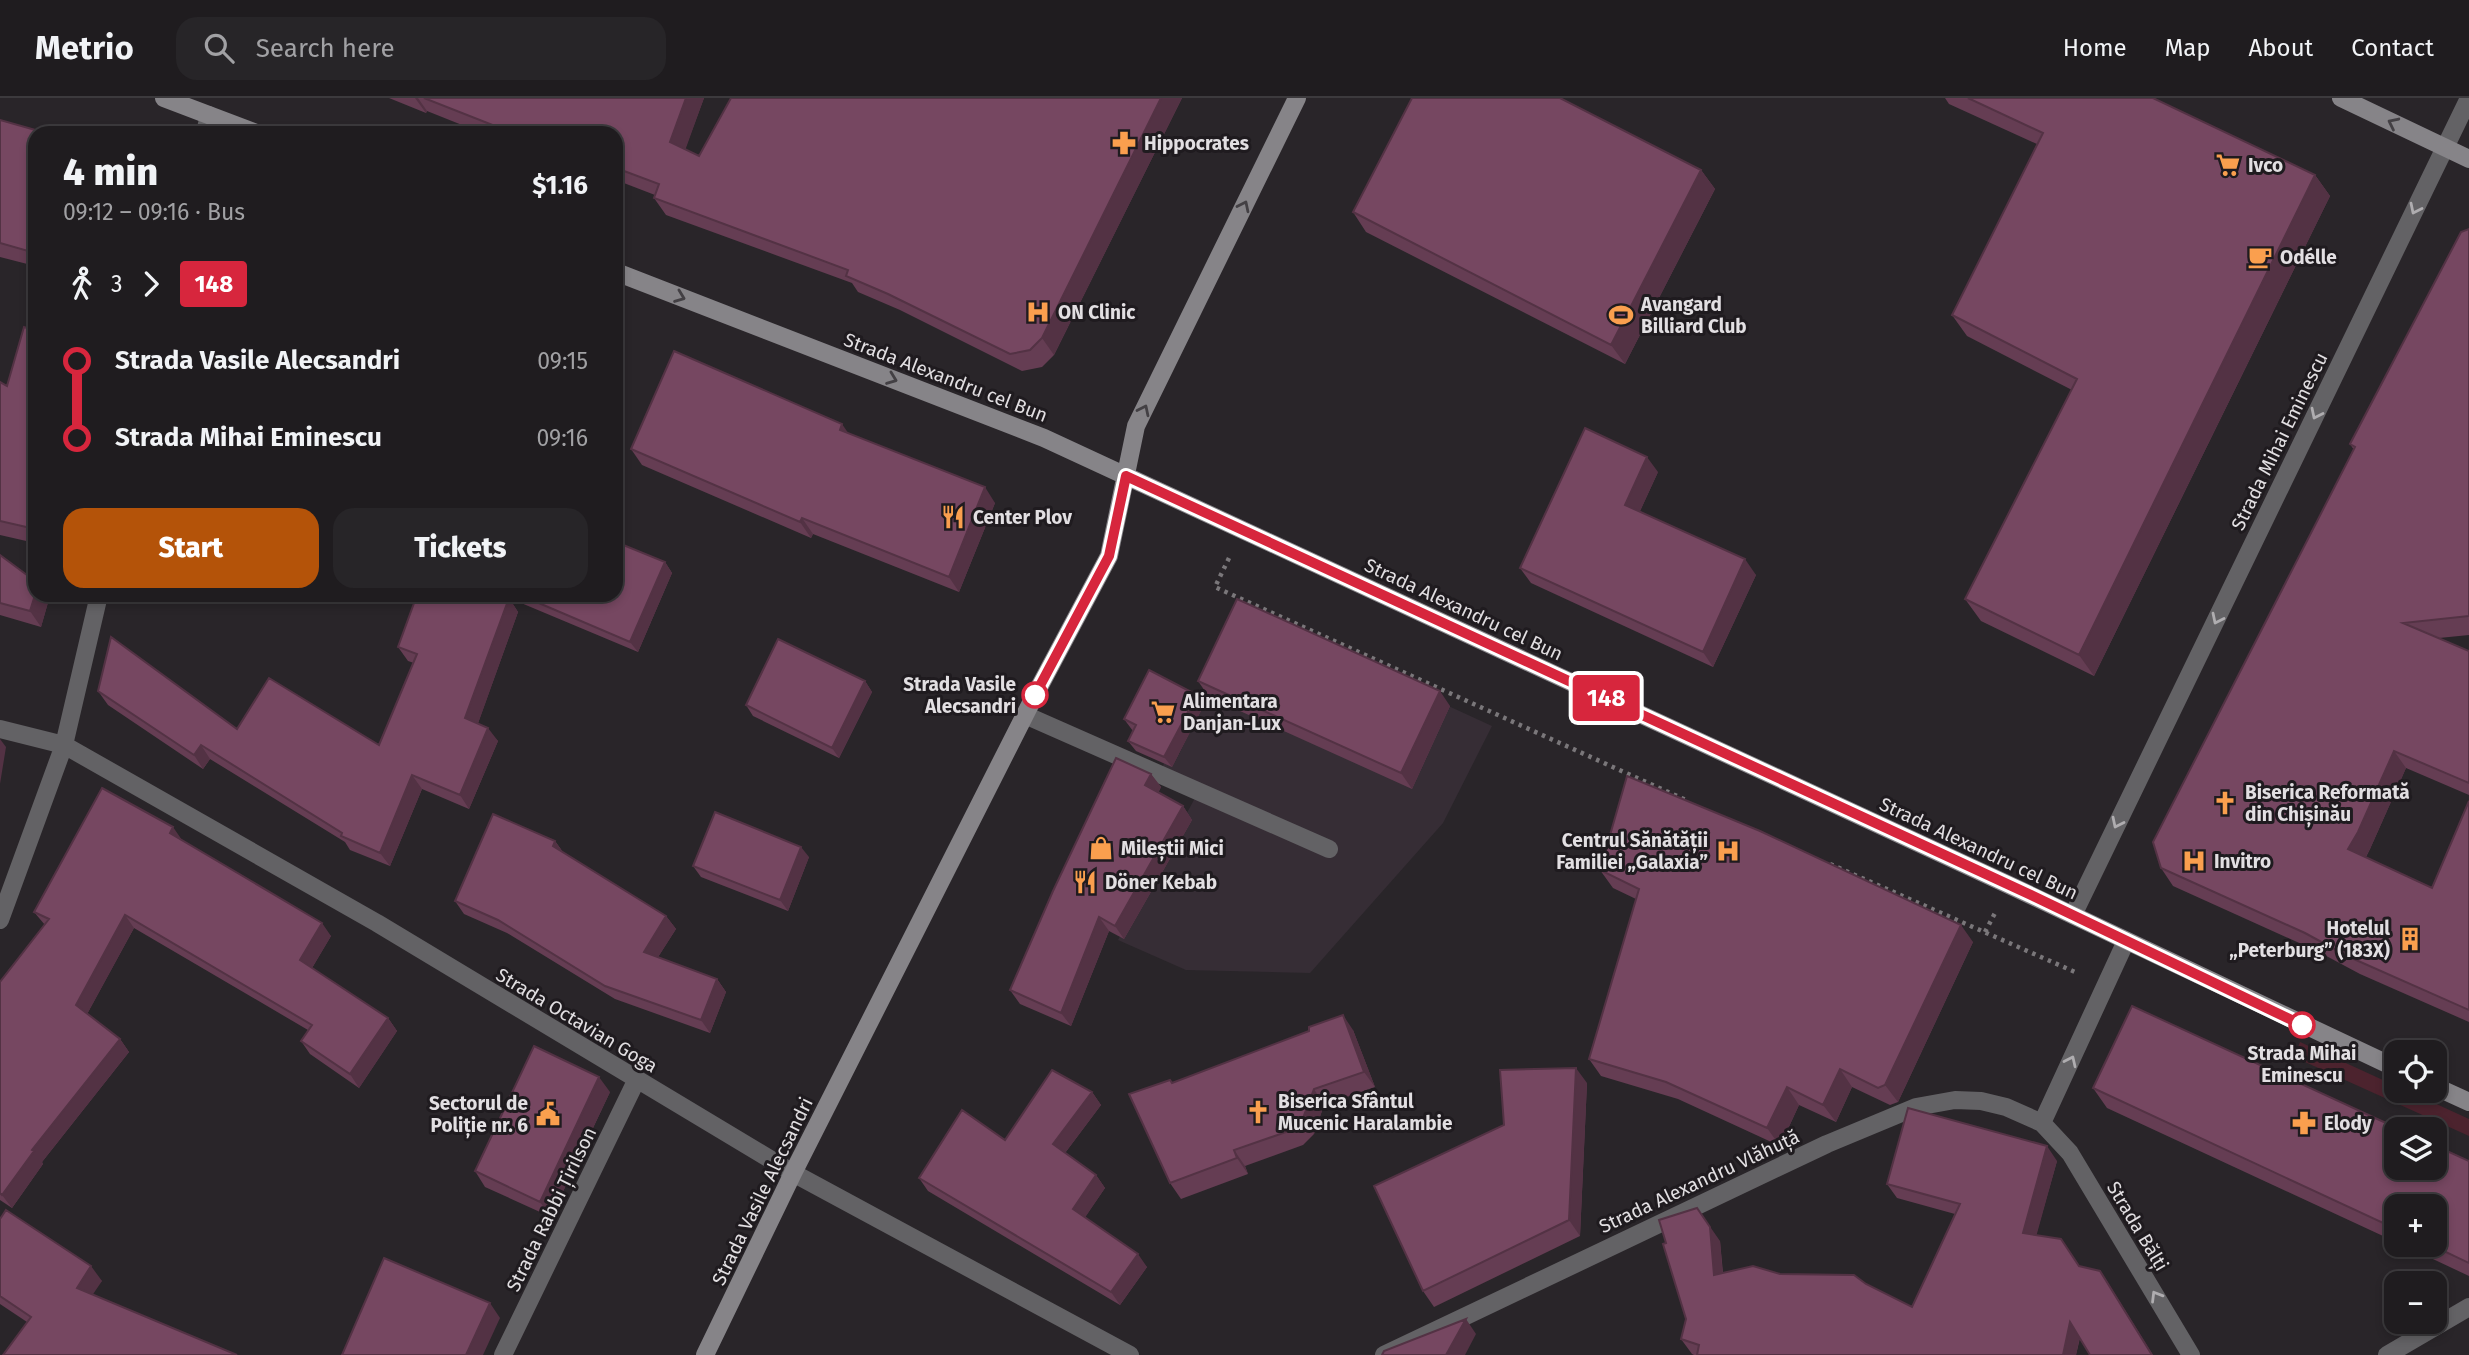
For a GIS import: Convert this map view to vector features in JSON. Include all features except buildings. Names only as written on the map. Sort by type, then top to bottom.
[{"type":"main road","points":[[164,98],[238,126]]},
{"type":"main road","name":"Strada Vasile Alecsandri","points":[[705,1355],[793,1173],[1025,715],[1109,556],[1136,426],[1297,98]]},
{"type":"main road","points":[[2342,98],[2469,159]]},
{"type":"main road","name":"Strada Alexandru cel Bun","points":[[623,275],[1044,438],[2073,915],[2384,1062]]},
{"type":"main road","points":[[2447,1092],[2469,1102]]},
{"type":"street","name":"Strada Mihai Eminescu","points":[[2073,915],[2469,98]]},
{"type":"street","points":[[207,126],[209,115]]},
{"type":"street","points":[[0,920],[65,745],[97,602]]},
{"type":"street","points":[[1025,715],[1329,849]]},
{"type":"street","name":"Strada Octavian Goga","points":[[0,729],[65,745],[377,923],[793,1173],[1130,1355]]},
{"type":"street","points":[[2042,1123],[2126,941]]},
{"type":"street","name":"Strada Rabbi Țirilson","points":[[503,1355],[636,1081]]},
{"type":"street","name":"Strada Alexandru Vlăhuță","points":[[1384,1355],[1827,1144],[1916,1107],[1955,1100],[1981,1101],[2006,1107],[2042,1123]]},
{"type":"street","name":"Strada Bălți","points":[[2042,1123],[2070,1153],[2191,1355]]},
{"type":"street","points":[[2387,1355],[2469,1307]]},
{"type":"path","points":[[1242,530],[1215,587],[1691,802]]},
{"type":"path","points":[[1826,862],[2106,986]]},
{"type":"shaded area","points":[[1248,614],[1492,726],[1443,823],[1310,973],[1186,970],[1118,940],[1195,798],[1157,777],[1171,750],[1179,754]]},
{"type":"shaded area","points":[[2300,1042],[2384,1080],[2384,1098],[2294,1057]]},
{"type":"shaded area","points":[[2396,1103],[2434,1103],[2469,1119],[2469,1136],[2447,1126],[2447,1117],[2427,1117]]},
{"type":"bus line","name":"148","points":[[1035,695],[1109,556],[1126,476],[2031,895],[2302,1025]]},
{"type":"place","name":"Hippocrates","points":[[1124,143]]},
{"type":"place","name":"Ivco","points":[[2228,165]]},
{"type":"place","name":"Odélle","points":[[2260,257]]},
{"type":"place","name":"ON Clinic","points":[[1038,312]]},
{"type":"place","name":"Avangard Billiard Club","points":[[1621,315]]},
{"type":"place","name":"Center Plov","points":[[953,517]]},
{"type":"place","name":"Strada Vasile Alecsandri","points":[[1035,695]]},
{"type":"place","name":"Alimentara Danjan-Lux","points":[[1163,712]]},
{"type":"place","name":"Biserica Reformată din Chișinău","points":[[2225,803]]},
{"type":"place","name":"Mileștii Mici","points":[[1101,848]]},
{"type":"place","name":"Centrul Sănătății Familiei „Galaxia”","points":[[1728,851]]},
{"type":"place","name":"Invitro","points":[[2194,861]]},
{"type":"place","name":"Döner Kebab","points":[[1085,882]]},
{"type":"place","name":"Hotelul „Peterburg” (183X)","points":[[2410,939]]},
{"type":"place","name":"Strada Mihai Eminescu","points":[[2302,1025]]},
{"type":"place","name":"Biserica Sfântul Mucenic Haralambie","points":[[1258,1112]]},
{"type":"place","name":"Sectorul de Poliție nr. 6","points":[[548,1114]]},
{"type":"place","name":"Elody","points":[[2304,1123]]}]
